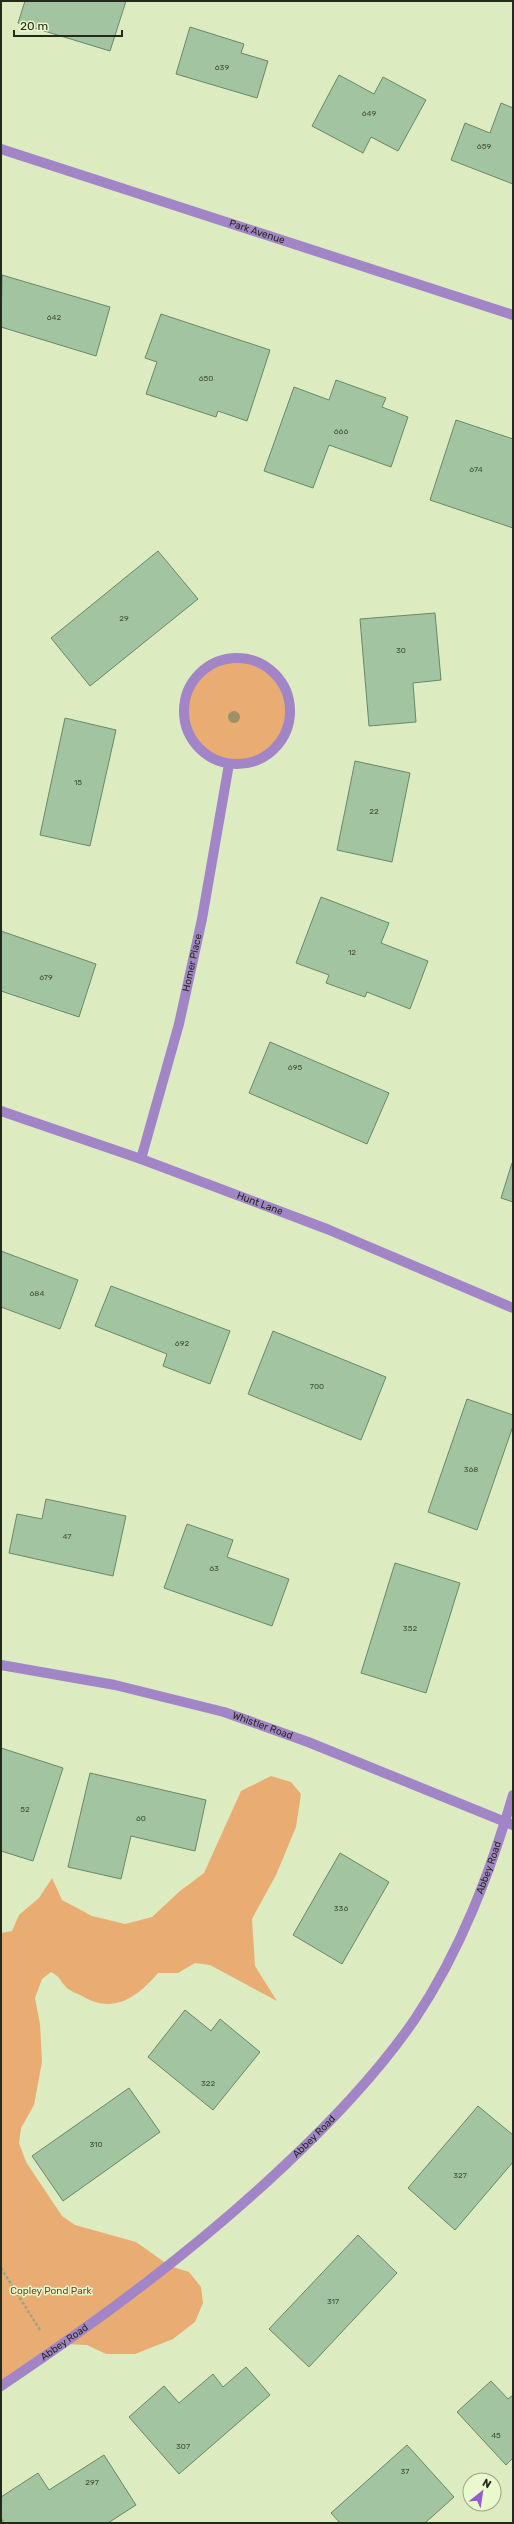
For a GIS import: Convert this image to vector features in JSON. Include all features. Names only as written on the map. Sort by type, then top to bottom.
[{"type":"street","name":"Park Avenue","points":[[1,149],[513,315]]},
{"type":"street","points":[[225,659],[243,659],[259,663],[273,673],[283,686],[289,702],[290,719],[284,735],[275,749],[262,758],[245,764],[229,764],[212,758],[194,741],[187,731],[184,713],[186,695],[195,679],[208,667],[225,659]]},
{"type":"street","name":"Homer Place","points":[[141,1158],[186,994],[202,919],[229,764]]},
{"type":"street","name":"Hunt Lane","points":[[1,1111],[141,1158],[327,1229],[513,1308]]},
{"type":"street","name":"Whistler Road","points":[[1,1665],[115,1685],[224,1712],[308,1742],[509,1823]]},
{"type":"street","name":"Abbey Road","points":[[1,2386],[54,2351],[181,2257],[252,2196],[320,2133],[371,2076],[415,2019],[449,1962],[475,1907],[509,1823],[513,1794]]},
{"type":"path","points":[[1,2268],[54,2351]]},
{"type":"green space","points":[[237,658],[257,662],[274,674],[286,691],[290,711],[286,731],[274,748],[257,760],[237,764],[217,760],[200,748],[188,731],[184,711],[188,691],[200,674],[217,662]]},
{"type":"green space","name":"Copley Pond Park","points":[[271,1776],[291,1782],[301,1794],[296,1827],[276,1875],[252,1919],[255,1966],[277,2001],[210,1965],[195,1963],[178,1973],[158,1973],[150,1982],[133,1996],[124,2001],[104,2004],[71,1991],[57,1976],[51,1972],[42,1979],[35,1998],[40,2024],[42,2062],[34,2105],[21,2128],[19,2143],[26,2162],[62,2216],[75,2225],[136,2242],[170,2266],[189,2272],[201,2287],[203,2303],[195,2322],[173,2339],[135,2354],[106,2354],[87,2345],[63,2344],[1,2386],[1,1933],[12,1931],[19,1915],[39,1898],[52,1878],[62,1900],[92,1916],[125,1924],[152,1917],[180,1891],[204,1873],[241,1791]]},
{"type":"building","points":[[25,1],[126,1],[110,51],[18,23]]},
{"type":"building","points":[[190,27],[244,44],[241,53],[268,61],[257,98],[176,74]]},
{"type":"building","points":[[339,75],[374,94],[383,77],[426,100],[398,151],[371,137],[363,153],[312,126]]},
{"type":"building","points":[[501,103],[513,108],[513,184],[451,160],[465,123],[490,133]]},
{"type":"building","points":[[2,275],[110,307],[96,356],[1,327]]},
{"type":"building","points":[[161,314],[270,350],[247,421],[218,411],[216,417],[146,394],[157,362],[145,358]]},
{"type":"building","points":[[336,380],[386,398],[382,407],[408,417],[391,467],[329,445],[313,488],[264,471],[294,387],[329,400]]},
{"type":"building","points":[[456,420],[513,439],[513,528],[430,500]]},
{"type":"building","points":[[158,551],[198,599],[90,686],[51,638]]},
{"type":"building","points":[[435,613],[441,680],[413,683],[416,722],[369,726],[360,619]]},
{"type":"building","points":[[65,718],[116,730],[90,846],[40,835]]},
{"type":"building","points":[[355,761],[410,773],[392,862],[337,850]]},
{"type":"building","points":[[321,897],[389,923],[381,943],[428,961],[410,1009],[367,992],[365,997],[326,983],[329,975],[296,963]]},
{"type":"building","points":[[1,931],[96,964],[79,1017],[1,991]]},
{"type":"building","points":[[270,1042],[389,1093],[367,1144],[249,1093]]},
{"type":"building","points":[[512,1163],[513,1164],[513,1202],[501,1198]]},
{"type":"building","points":[[1,1251],[78,1280],[60,1329],[1,1307]]},
{"type":"building","points":[[111,1286],[230,1331],[210,1384],[163,1366],[167,1354],[95,1326]]},
{"type":"building","points":[[273,1331],[386,1377],[361,1440],[248,1394]]},
{"type":"building","points":[[467,1399],[513,1415],[513,1426],[477,1530],[428,1512]]},
{"type":"building","points":[[46,1499],[126,1516],[113,1576],[9,1553],[17,1514],[42,1519]]},
{"type":"building","points":[[187,1524],[233,1540],[227,1557],[289,1579],[272,1626],[164,1588]]},
{"type":"building","points":[[395,1563],[460,1583],[426,1693],[361,1673]]},
{"type":"building","points":[[1,1748],[63,1768],[33,1861],[1,1851]]},
{"type":"building","points":[[90,1773],[206,1800],[195,1851],[131,1836],[121,1879],[68,1867]]},
{"type":"building","points":[[340,1853],[389,1882],[342,1964],[293,1935]]},
{"type":"building","points":[[185,2010],[211,2031],[220,2019],[260,2052],[213,2110],[148,2057]]},
{"type":"building","points":[[129,2088],[160,2132],[63,2201],[32,2156]]},
{"type":"building","points":[[478,2106],[513,2135],[513,2162],[455,2230],[408,2188]]},
{"type":"building","points":[[358,2235],[397,2273],[309,2367],[269,2329]]},
{"type":"building","points":[[246,2367],[270,2395],[179,2474],[129,2417],[164,2386],[179,2403],[213,2374],[223,2387]]},
{"type":"building","points":[[491,2381],[508,2399],[513,2395],[513,2458],[506,2465],[457,2412]]},
{"type":"building","points":[[407,2445],[454,2497],[425,2523],[340,2523],[331,2513]]},
{"type":"building","points":[[104,2455],[136,2505],[108,2523],[4,2523],[1,2518],[1,2497],[38,2473],[49,2490]]}]
